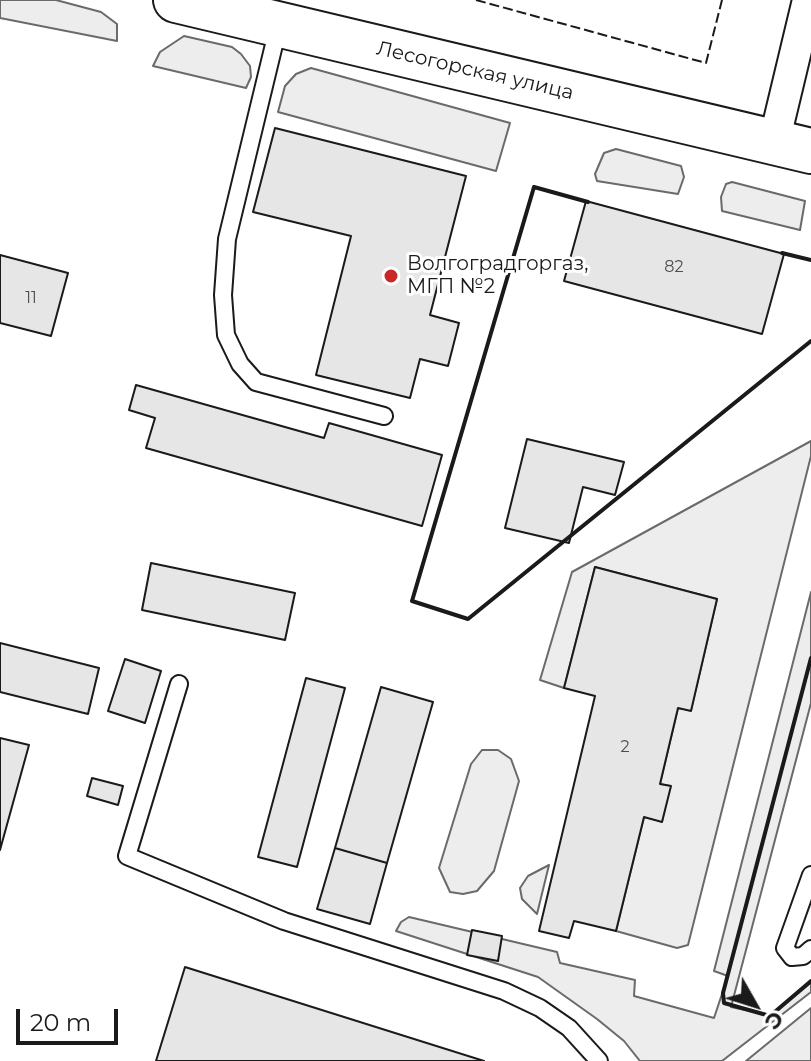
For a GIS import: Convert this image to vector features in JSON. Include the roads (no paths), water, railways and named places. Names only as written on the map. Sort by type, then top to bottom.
[{"type":"main road","name":"Лесогорская улица","points":[[176,0],[792,147]]},
{"type":"street","points":[[792,147],[808,0]]},
{"type":"lane","points":[[279,24],[227,239],[223,295],[226,335],[240,364],[256,382],[384,416]]},
{"type":"lane","points":[[179,684],[127,856],[284,921],[504,991],[540,1008],[569,1028],[599,1061]]},
{"type":"lane","points":[[811,875],[785,948],[792,957],[803,956],[811,949]]},
{"type":"place","name":"Волгоградгоргаз, МГП №2","points":[[391,276]]}]
